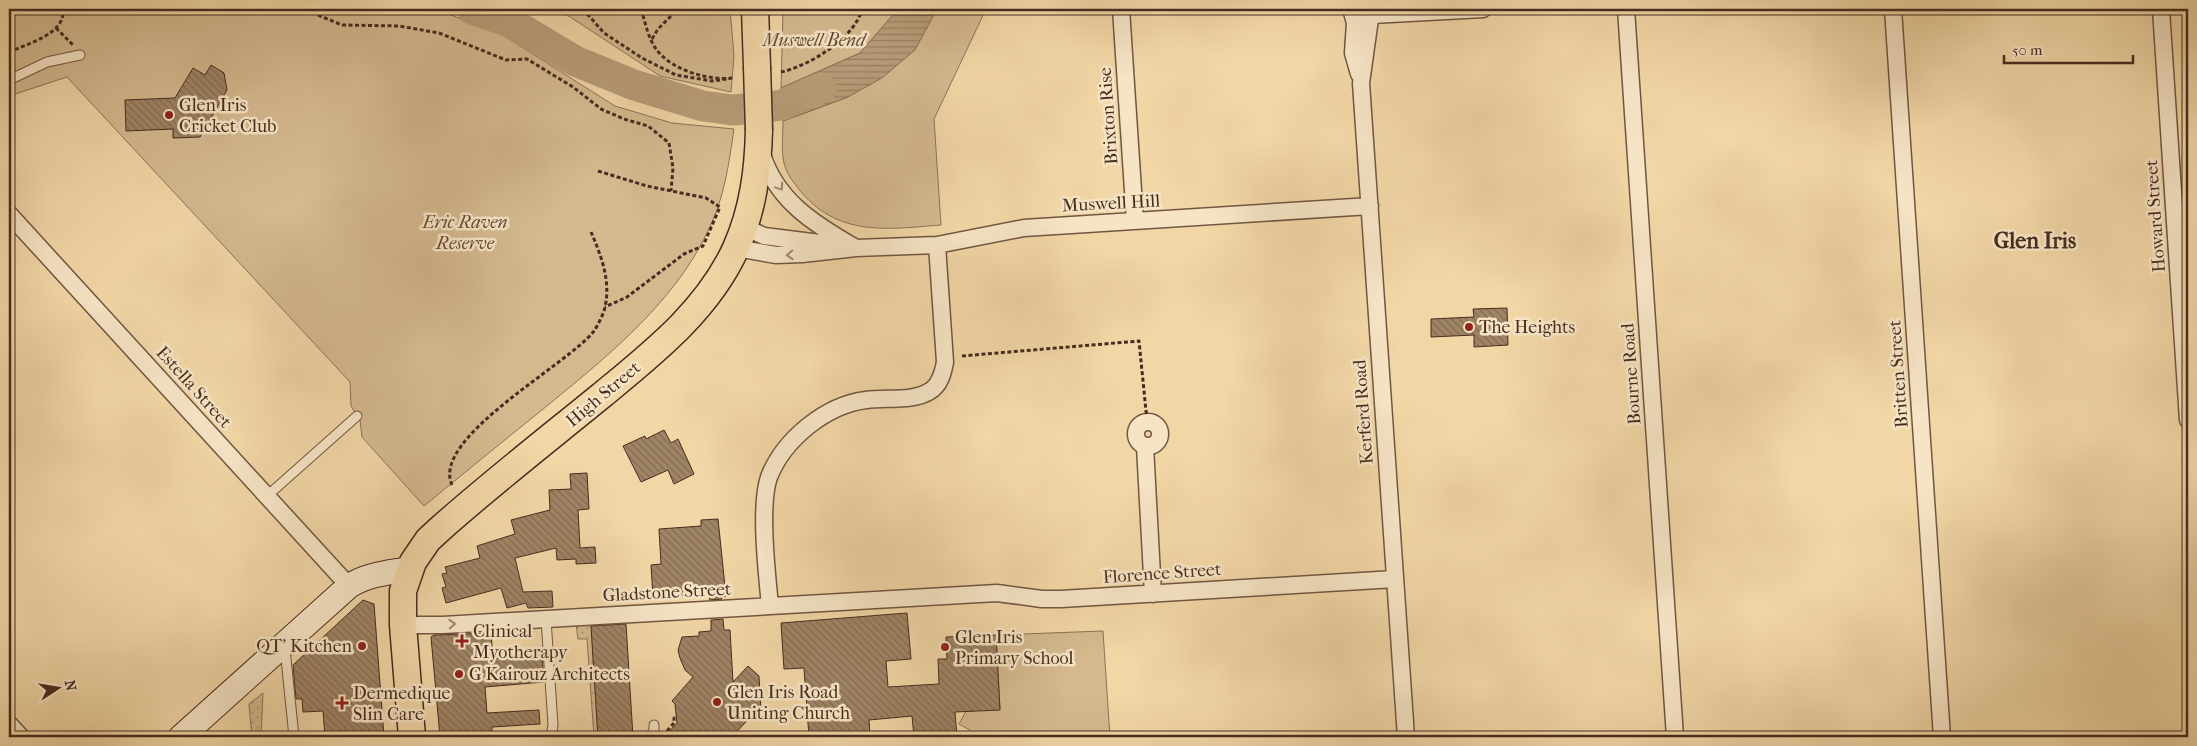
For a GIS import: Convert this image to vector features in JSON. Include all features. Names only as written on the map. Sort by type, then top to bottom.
[{"type":"main road","name":"High Street","points":[[412,737],[403,625],[403,591],[409,569],[419,552],[441,528],[624,377],[677,330],[707,296],[740,237],[755,185],[759,137],[769,69],[754,12]]},
{"type":"main road","points":[[182,737],[349,586],[360,579],[372,575],[409,569]]},
{"type":"street","name":"Brixton Rise","points":[[1121,9],[1136,222]]},
{"type":"street","points":[[1361,12],[1483,9]]},
{"type":"street","name":"Bourne Road","points":[[1626,9],[1676,737]]},
{"type":"street","name":"Britten Street","points":[[1893,9],[1942,737]]},
{"type":"street","name":"Howard Street","points":[[2161,9],[2188,420]]},
{"type":"street","name":"Kerferd Road","points":[[1361,12],[1361,83],[1406,737]]},
{"type":"street","points":[[759,137],[764,160],[771,174],[796,208],[812,222],[856,248]]},
{"type":"street","name":"Muswell Hill","points":[[740,237],[776,255],[856,248],[937,245],[1024,228],[1370,206]]},
{"type":"street","name":"Estella Street","points":[[9,214],[349,586]]},
{"type":"street","name":"Muswell Hill","points":[[740,237],[764,236],[809,240],[856,248]]},
{"type":"street","points":[[770,606],[764,505],[770,477],[786,449],[808,427],[834,410],[866,400],[923,394],[934,389],[942,377],[945,362],[937,245]]},
{"type":"street","points":[[1147,421],[1156,424],[1160,435],[1153,445],[1145,446],[1153,594]]},
{"type":"street","name":"Florence Street","points":[[933,597],[997,593],[1042,599],[1061,599],[1395,579]]},
{"type":"street","name":"Gladstone Street","points":[[403,625],[546,619],[933,597]]},
{"type":"street","points":[[9,724],[20,737]]},
{"type":"lane","points":[[9,80],[47,62],[80,56]]},
{"type":"lane","points":[[267,496],[357,416]]},
{"type":"lane","points":[[546,619],[553,725],[551,737]]},
{"type":"lane","points":[[284,643],[289,675],[294,737]]},
{"type":"lane","points":[[650,737],[654,730],[654,725]]},
{"type":"path","points":[[583,9],[604,33],[642,58],[676,75],[712,81],[733,78]]},
{"type":"path","points":[[641,9],[651,39],[664,58],[691,72],[727,79]]},
{"type":"path","points":[[651,39],[678,9]]},
{"type":"path","points":[[769,69],[797,68],[840,42],[859,18],[862,9]]},
{"type":"path","points":[[9,52],[56,28],[64,16],[63,10]]},
{"type":"path","points":[[318,15],[342,25],[399,26],[439,33],[506,60],[527,59],[573,87],[600,109],[648,126],[669,143],[673,168],[671,191]]},
{"type":"path","points":[[56,28],[70,40],[80,56]]},
{"type":"path","points":[[598,171],[671,191],[706,198],[720,207],[703,246],[671,262],[627,297],[605,307]]},
{"type":"path","points":[[452,485],[449,477],[452,458],[469,436],[514,395],[594,331],[605,307],[603,259],[591,232]]},
{"type":"path","points":[[962,356],[1140,340],[1147,421]]},
{"type":"path","points":[[662,737],[674,723],[675,718],[668,718]]},
{"type":"green space","name":"Eric Raven Reserve","points":[[9,9],[75,9],[85,11],[170,13],[192,9],[435,9],[501,34],[615,106],[672,123],[734,129],[722,194],[714,219],[693,258],[676,283],[635,329],[589,371],[424,506],[362,437],[360,420],[351,406],[350,382],[67,77],[9,96]]},
{"type":"green space","points":[[558,9],[730,9],[734,56],[731,92],[660,76]]},
{"type":"green space","name":"Muswell Bend","points":[[783,9],[898,9],[860,53],[781,88]]},
{"type":"green space","points":[[937,9],[986,9],[934,119],[941,225],[903,228],[866,227],[849,224],[832,217],[817,207],[791,179],[784,163],[783,121],[848,97]]},
{"type":"green space","points":[[576,624],[591,624],[598,737],[594,737],[587,639],[578,639]]},
{"type":"green space","points":[[1103,631],[1110,737],[982,737],[959,724],[966,711],[1000,709],[996,635]]},
{"type":"green space","points":[[263,693],[261,737],[252,737],[249,704]]},
{"type":"shaded area","points":[[898,9],[937,9],[915,50],[882,78],[848,97],[783,121],[781,88],[860,53]]},
{"type":"building","name":"Glen Iris Cricket Club","points":[[211,65],[224,73],[227,90],[200,137],[173,138],[173,129],[126,131],[125,100],[175,98],[193,68],[205,75]]},
{"type":"building","name":"The Heights","points":[[1507,308],[1508,345],[1474,347],[1474,335],[1431,337],[1431,319],[1474,317],[1473,309]]},
{"type":"building","points":[[664,430],[671,443],[678,439],[694,474],[674,484],[668,470],[641,482],[623,446],[645,436],[646,439]]},
{"type":"building","points":[[587,473],[589,509],[578,510],[580,548],[595,547],[596,563],[576,564],[576,559],[557,560],[556,548],[515,558],[523,592],[552,591],[553,607],[528,608],[526,603],[507,608],[501,588],[446,603],[442,588],[446,587],[442,574],[447,573],[445,567],[480,558],[477,546],[515,534],[511,520],[550,510],[549,490],[571,489],[570,474]]},
{"type":"building","points":[[718,519],[726,596],[721,597],[722,599],[710,600],[708,594],[653,597],[651,565],[661,564],[659,529],[701,526],[701,520]]},
{"type":"building","points":[[363,600],[374,604],[384,737],[325,737],[323,711],[303,712],[302,699],[296,699],[293,665]]},
{"type":"building","points":[[907,613],[911,659],[886,661],[888,687],[939,684],[938,659],[947,659],[946,637],[996,635],[1000,710],[955,712],[957,737],[914,737],[912,716],[869,720],[870,737],[809,737],[804,668],[784,669],[781,623]]},
{"type":"building","name":"Glen Iris Road Uniting Church","points":[[723,619],[724,630],[730,630],[733,682],[748,666],[759,676],[761,712],[754,713],[732,737],[664,737],[677,723],[675,704],[672,701],[693,677],[685,670],[680,658],[678,650],[682,637],[699,636],[699,632],[711,631],[711,620]]},
{"type":"building","points":[[626,624],[633,737],[598,737],[591,626]]},
{"type":"building","points":[[491,633],[493,658],[542,655],[544,682],[485,687],[487,713],[539,710],[540,724],[492,727],[492,737],[440,737],[431,637],[434,635]]},
{"type":"waterway","points":[[472,9],[510,22],[575,61],[634,85],[703,106],[732,110],[782,105],[821,88]]},
{"type":"place","name":"Glen Iris Cricket Club","points":[[169,115]]},
{"type":"place","name":"The Heights","points":[[1469,327]]},
{"type":"place","name":"Clinical Myotherapy","points":[[462,641]]},
{"type":"place","name":"QT' Kitchen","points":[[362,646]]},
{"type":"place","name":"Glen Iris Primary School","points":[[945,647]]},
{"type":"place","name":"G Kairouz Architects","points":[[459,674]]},
{"type":"place","name":"Glen Iris Road Uniting Church","points":[[717,702]]},
{"type":"place","name":"Dermedique Slin Care","points":[[342,703]]},
{"type":"district","name":"Glen Iris","points":[[2035,240]]}]
